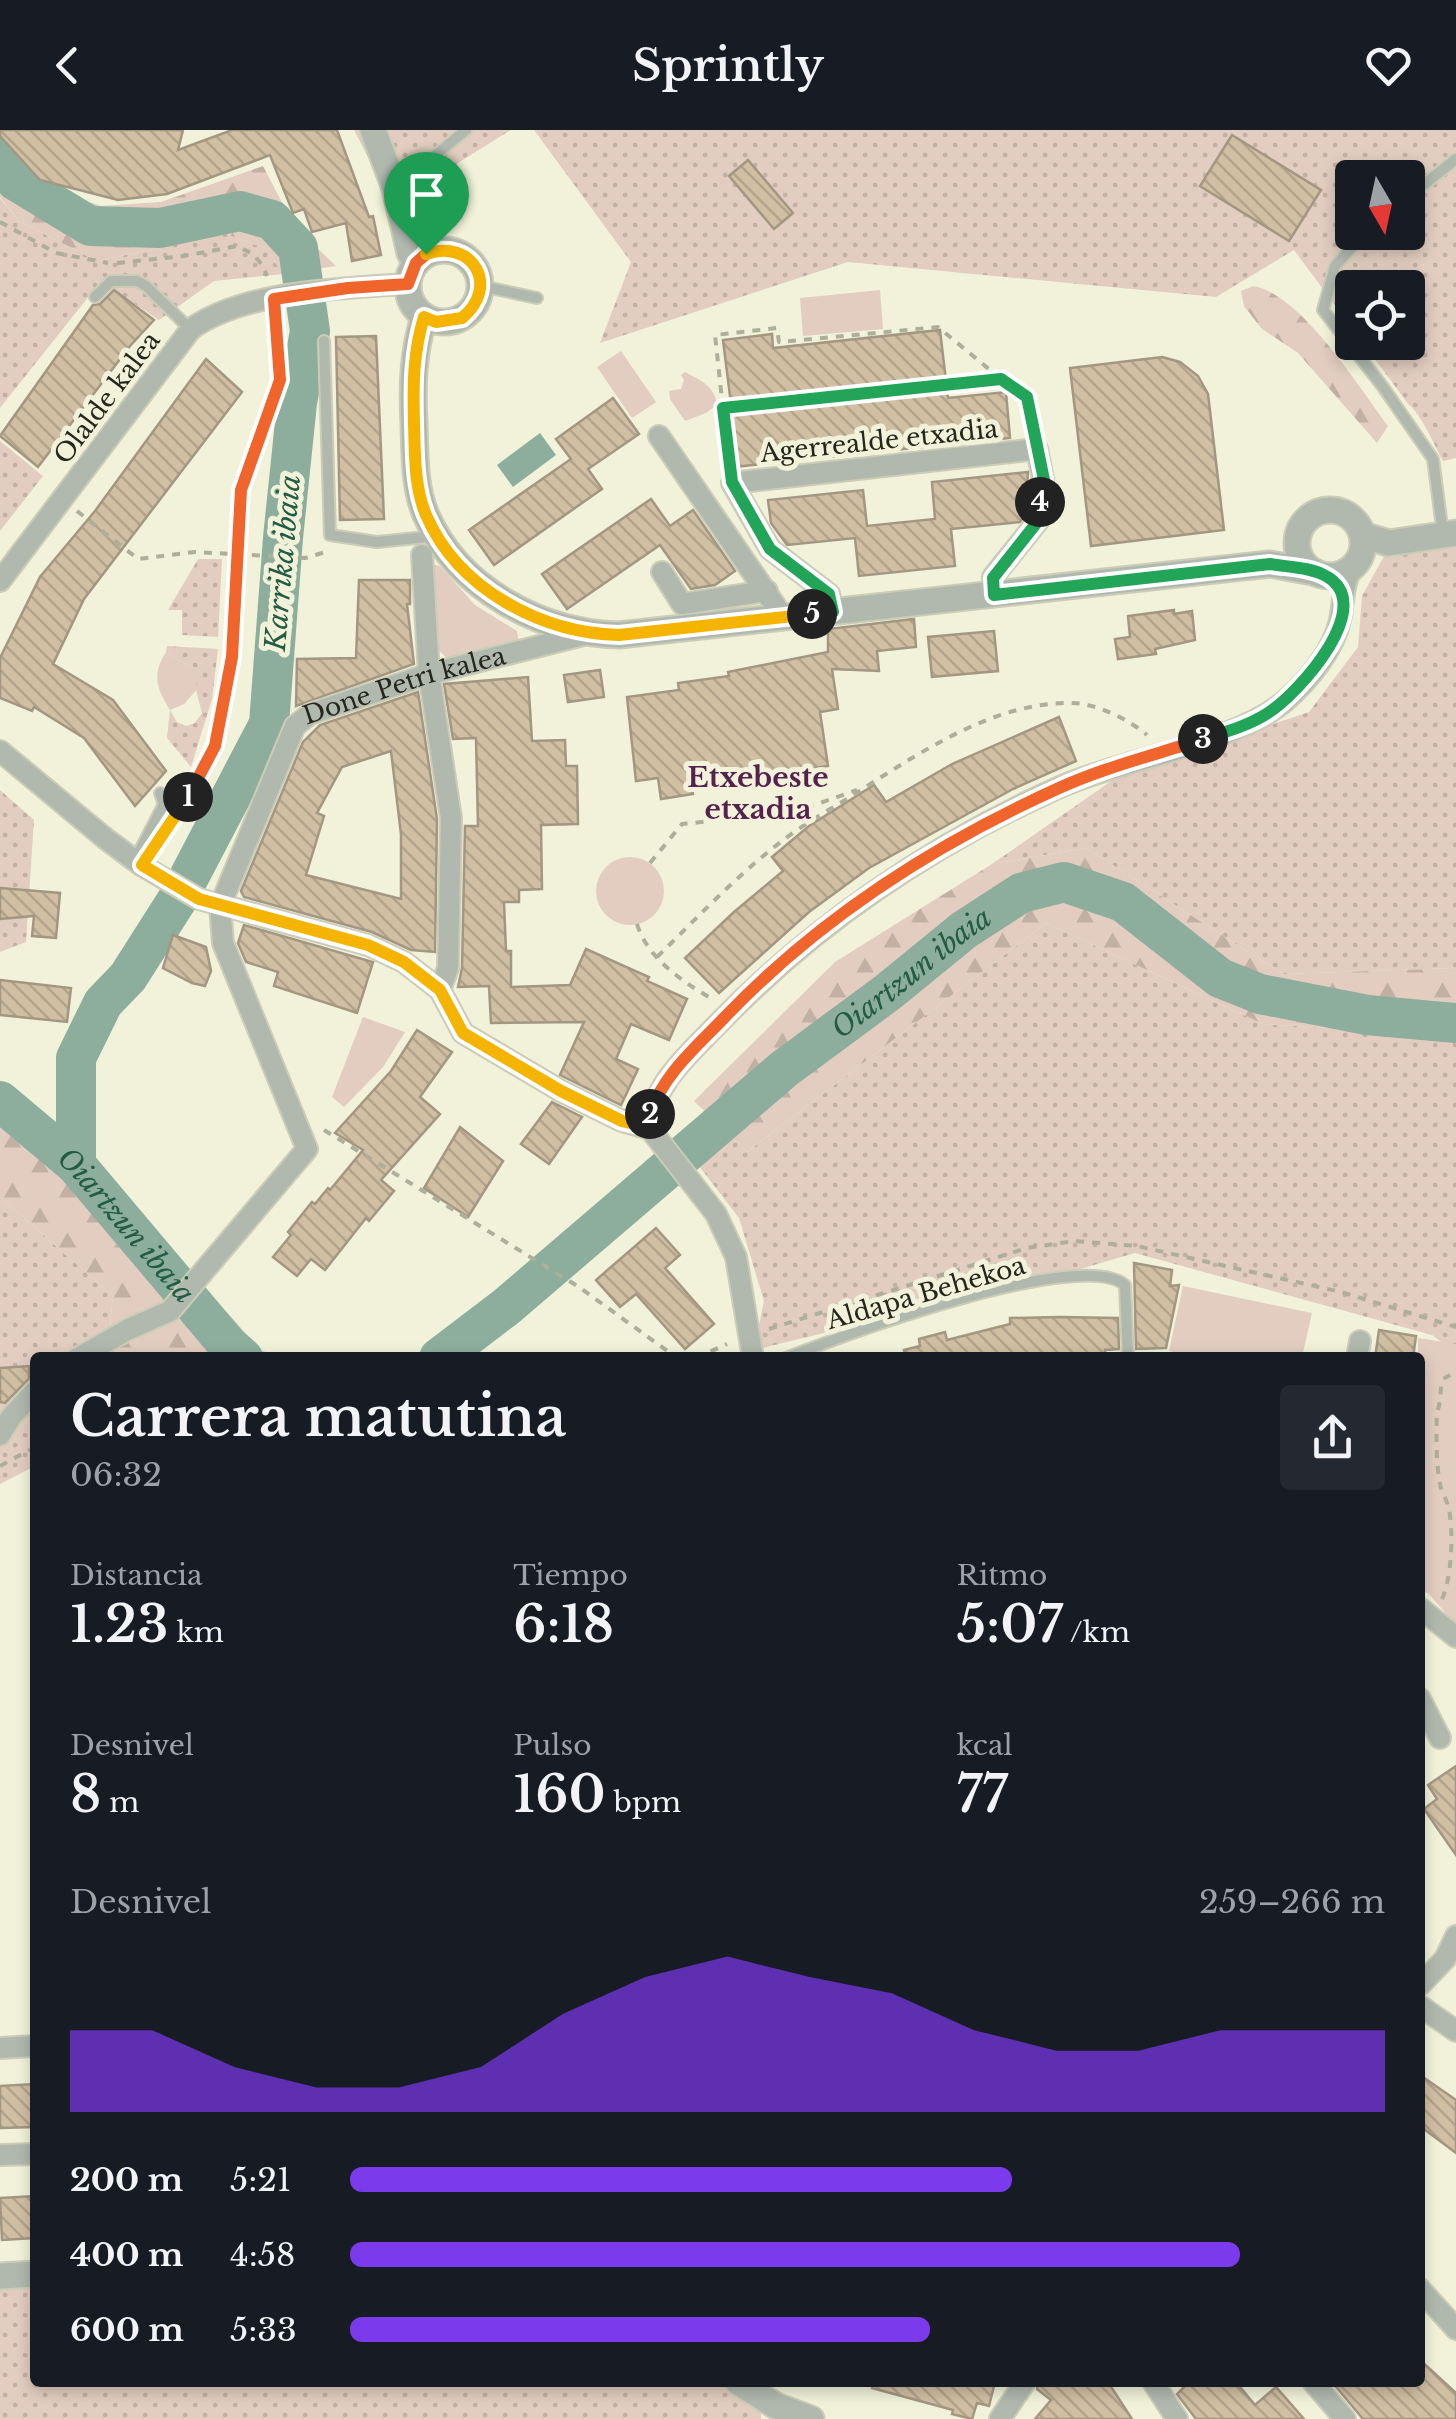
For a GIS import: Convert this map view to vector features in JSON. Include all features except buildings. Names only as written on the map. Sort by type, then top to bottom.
[{"type":"street","points":[[373,130],[395,188],[410,253],[409,297],[424,317],[436,322],[462,318],[479,299],[481,286],[473,263],[451,250],[426,254],[412,273]]},
{"type":"street","name":"Olalde kalea","points":[[0,581],[191,330],[212,314],[238,304],[348,288],[412,273]]},
{"type":"street","name":"Done Petri kalea","points":[[424,317],[412,377],[418,489],[430,545],[454,559],[472,578],[508,603],[586,634],[619,635],[1270,564],[1342,562],[1390,543],[1450,534]]},
{"type":"street","points":[[659,436],[783,617]]},
{"type":"street","points":[[994,595],[993,578],[1038,521],[1044,480],[1037,449]]},
{"type":"street","name":"Agerrealde etxadia","points":[[833,612],[829,594],[770,549],[732,482],[1037,449]]},
{"type":"street","points":[[752,1352],[736,1257],[716,1214],[650,1128],[650,1113],[658,1093],[731,1010],[800,946],[870,892],[990,822],[1059,788],[1242,726],[1284,702],[1320,662],[1340,622],[1348,515],[1325,510],[1312,514],[1270,564]]},
{"type":"street","points":[[1297,536],[1301,559],[1342,562]]},
{"type":"street","points":[[430,545],[430,674],[452,818],[448,968],[440,990]]},
{"type":"street","points":[[662,572],[682,604],[767,591]]},
{"type":"street","name":"Done Petri kalea","points":[[210,902],[294,726],[310,714],[430,674],[586,634]]},
{"type":"street","points":[[0,750],[154,872],[210,902],[368,945],[404,962],[440,990],[463,1033],[561,1091],[622,1121],[650,1128]]},
{"type":"street","points":[[88,1352],[170,1311],[307,1149],[222,943],[210,902]]},
{"type":"street","points":[[0,1435],[30,1396]]},
{"type":"street","points":[[1425,1611],[1456,1636]]},
{"type":"street","points":[[1425,1709],[1440,1738]]},
{"type":"street","points":[[1425,1979],[1445,1958],[1456,1936]]},
{"type":"street","points":[[1425,2009],[1456,2030]]},
{"type":"street","points":[[0,2048],[30,2046]]},
{"type":"street","points":[[0,2155],[30,2154]]},
{"type":"street","points":[[0,2276],[30,2274]]},
{"type":"street","points":[[1425,2294],[1456,2329]]},
{"type":"street","points":[[746,2387],[776,2406],[810,2419]]},
{"type":"street","points":[[1000,2419],[1022,2387]]},
{"type":"street","points":[[1156,2387],[1177,2419]]},
{"type":"street","points":[[1317,2387],[1345,2419]]},
{"type":"lane","points":[[395,188],[466,130]]},
{"type":"lane","points":[[1425,183],[1456,159]]},
{"type":"lane","points":[[1350,250],[1335,266],[1323,310],[1433,459],[1450,534]]},
{"type":"lane","points":[[95,297],[111,281],[137,282],[191,330]]},
{"type":"lane","points":[[481,286],[537,298]]},
{"type":"lane","points":[[324,342],[330,535],[430,545]]},
{"type":"lane","points":[[135,860],[164,804],[160,793]]},
{"type":"lane","name":"Aldapa Behekoa","points":[[801,1352],[867,1326],[970,1296],[1045,1280],[1098,1276],[1115,1277],[1124,1285],[1128,1352]]},
{"type":"path","points":[[0,222],[56,253],[100,263],[144,262],[237,246],[253,254],[281,298],[280,380],[241,490],[232,657],[215,746],[174,817]]},
{"type":"path","points":[[732,482],[715,334],[776,328],[779,342],[938,326],[1027,397],[1037,449]]},
{"type":"path","points":[[723,408],[1001,379]]},
{"type":"path","points":[[61,499],[138,559],[195,552],[305,558]]},
{"type":"path","points":[[657,957],[738,878],[786,838],[866,786],[980,722],[1038,704],[1076,702],[1130,721],[1166,751]]},
{"type":"path","points":[[650,863],[682,824],[792,813],[866,786]]},
{"type":"path","points":[[637,924],[642,943],[657,957],[692,988],[731,1010]]},
{"type":"path","points":[[324,1130],[579,1287],[670,1352]]},
{"type":"path","points":[[1425,1610],[1439,1606],[1451,1569],[1449,1540],[1454,1534],[1448,1502],[1440,1486],[1437,1412],[1444,1378],[1456,1372]]},
{"type":"path","points":[[0,1466],[30,1450]]},
{"type":"green space","points":[[354,130],[511,130],[413,191],[429,226],[398,258],[382,184]]},
{"type":"green space","points":[[534,130],[1456,130],[1456,458],[1443,461],[1419,416],[1376,360],[1425,360],[1425,270],[1335,270],[1335,305],[1294,250],[1216,297],[848,262],[600,343],[631,262]]},
{"type":"green space","points":[[0,145],[30,182],[101,206],[161,202],[263,166],[294,226],[336,266],[283,274],[267,249],[226,234],[97,261],[19,221],[0,197]]},
{"type":"green space","points":[[0,198],[19,221],[97,261],[226,234],[267,249],[283,274],[214,281],[159,320],[101,281],[0,408]]},
{"type":"green space","points":[[1253,286],[1271,293],[1328,344],[1335,360],[1340,360],[1388,426],[1377,443],[1298,353],[1262,329],[1244,306],[1241,291]]},
{"type":"green space","points":[[880,290],[883,329],[803,336],[800,298]]},
{"type":"green space","points":[[621,351],[656,402],[632,418],[597,367]]},
{"type":"green space","points":[[685,372],[710,388],[717,405],[685,421],[669,391],[681,389],[681,375]]},
{"type":"green space","points":[[0,441],[43,476],[0,531]]},
{"type":"green space","points":[[1456,522],[1456,968],[1283,974],[1086,848],[992,864],[1120,775],[1309,712],[1358,647],[1362,596],[1398,531]]},
{"type":"green space","points":[[198,559],[222,559],[218,637],[182,635],[182,610],[168,610]]},
{"type":"green space","points":[[427,563],[440,566],[475,605],[517,631],[519,644],[451,662],[435,647]]},
{"type":"green space","points":[[167,646],[218,649],[212,699],[191,767],[167,738],[170,710],[177,722],[186,726],[195,723],[202,713],[190,666],[166,652]]},
{"type":"green space","points":[[166,652],[190,666],[198,688],[184,704],[170,710],[158,681]]},
{"type":"green space","points":[[0,790],[34,820],[26,942],[0,952]]},
{"type":"green space","points":[[1086,848],[1283,974],[1456,968],[1456,1035],[1263,1024],[1046,923],[747,1152],[694,1101],[835,962],[992,864]]},
{"type":"green space","points":[[630,857],[643,859],[654,867],[662,878],[662,904],[654,915],[643,923],[630,925],[617,923],[606,915],[598,904],[596,891],[598,878],[606,867],[617,859]]},
{"type":"green space","points":[[1046,923],[1263,1024],[1456,1035],[1456,1353],[1432,1335],[1135,1253],[1039,1281],[754,1350],[764,1301],[739,1218],[696,1162],[729,1135],[747,1152]]},
{"type":"green space","points":[[363,1017],[405,1032],[383,1067],[344,1107],[332,1097]]},
{"type":"green space","points":[[0,1081],[57,1124],[266,1352],[107,1352],[113,1296],[0,1197]]},
{"type":"green space","points":[[0,1197],[113,1296],[107,1352],[30,1352],[30,1469],[0,1484]]},
{"type":"green space","points":[[1183,1286],[1312,1313],[1303,1352],[1169,1351]]},
{"type":"green space","points":[[1418,1338],[1456,1344],[1456,1625],[1425,1592],[1425,1352],[1418,1352]]},
{"type":"green space","points":[[30,2274],[30,2387],[742,2387],[760,2396],[761,2419],[0,2419],[0,2276]]},
{"type":"shaded area","points":[[540,433],[556,455],[513,487],[497,465]]},
{"type":"waterway","name":"Karrika ibaia","points":[[0,156],[16,181],[90,226],[160,228],[240,211],[272,220],[298,248],[310,331],[297,403],[269,724],[177,900],[128,977],[103,1003],[76,1058],[76,1165]]},
{"type":"waterway","name":"Oiartzun ibaia","points":[[447,1352],[506,1307],[784,1069],[964,930],[1021,893],[1064,882],[1123,902],[1220,978],[1260,994],[1367,1015],[1456,1023]]},
{"type":"waterway","name":"Oiartzun ibaia","points":[[0,1101],[76,1165],[236,1352]]},
{"type":"district","name":"Etxebeste etxadia","points":[[758,793]]},
{"type":"route","points":[[451,250],[463,255],[473,263],[481,286],[479,299],[462,318],[436,322],[424,317],[416,342],[412,377],[415,459],[425,513],[437,536],[472,578],[534,616],[586,634],[619,635],[833,612],[829,594],[770,549],[732,482],[723,408],[1001,379],[1027,397],[1044,480],[1038,521],[993,578],[994,595],[1270,564],[1326,576],[1334,584],[1342,598],[1340,622],[1332,642],[1302,685],[1265,715],[1059,788],[990,822],[870,892],[800,946],[685,1058],[658,1093],[650,1113],[650,1128],[622,1121],[561,1091],[463,1033],[440,990],[404,962],[368,945],[199,899],[142,865],[186,801],[215,746],[232,657],[241,490],[280,380],[274,299],[408,284],[416,263],[426,254],[451,250]]}]
